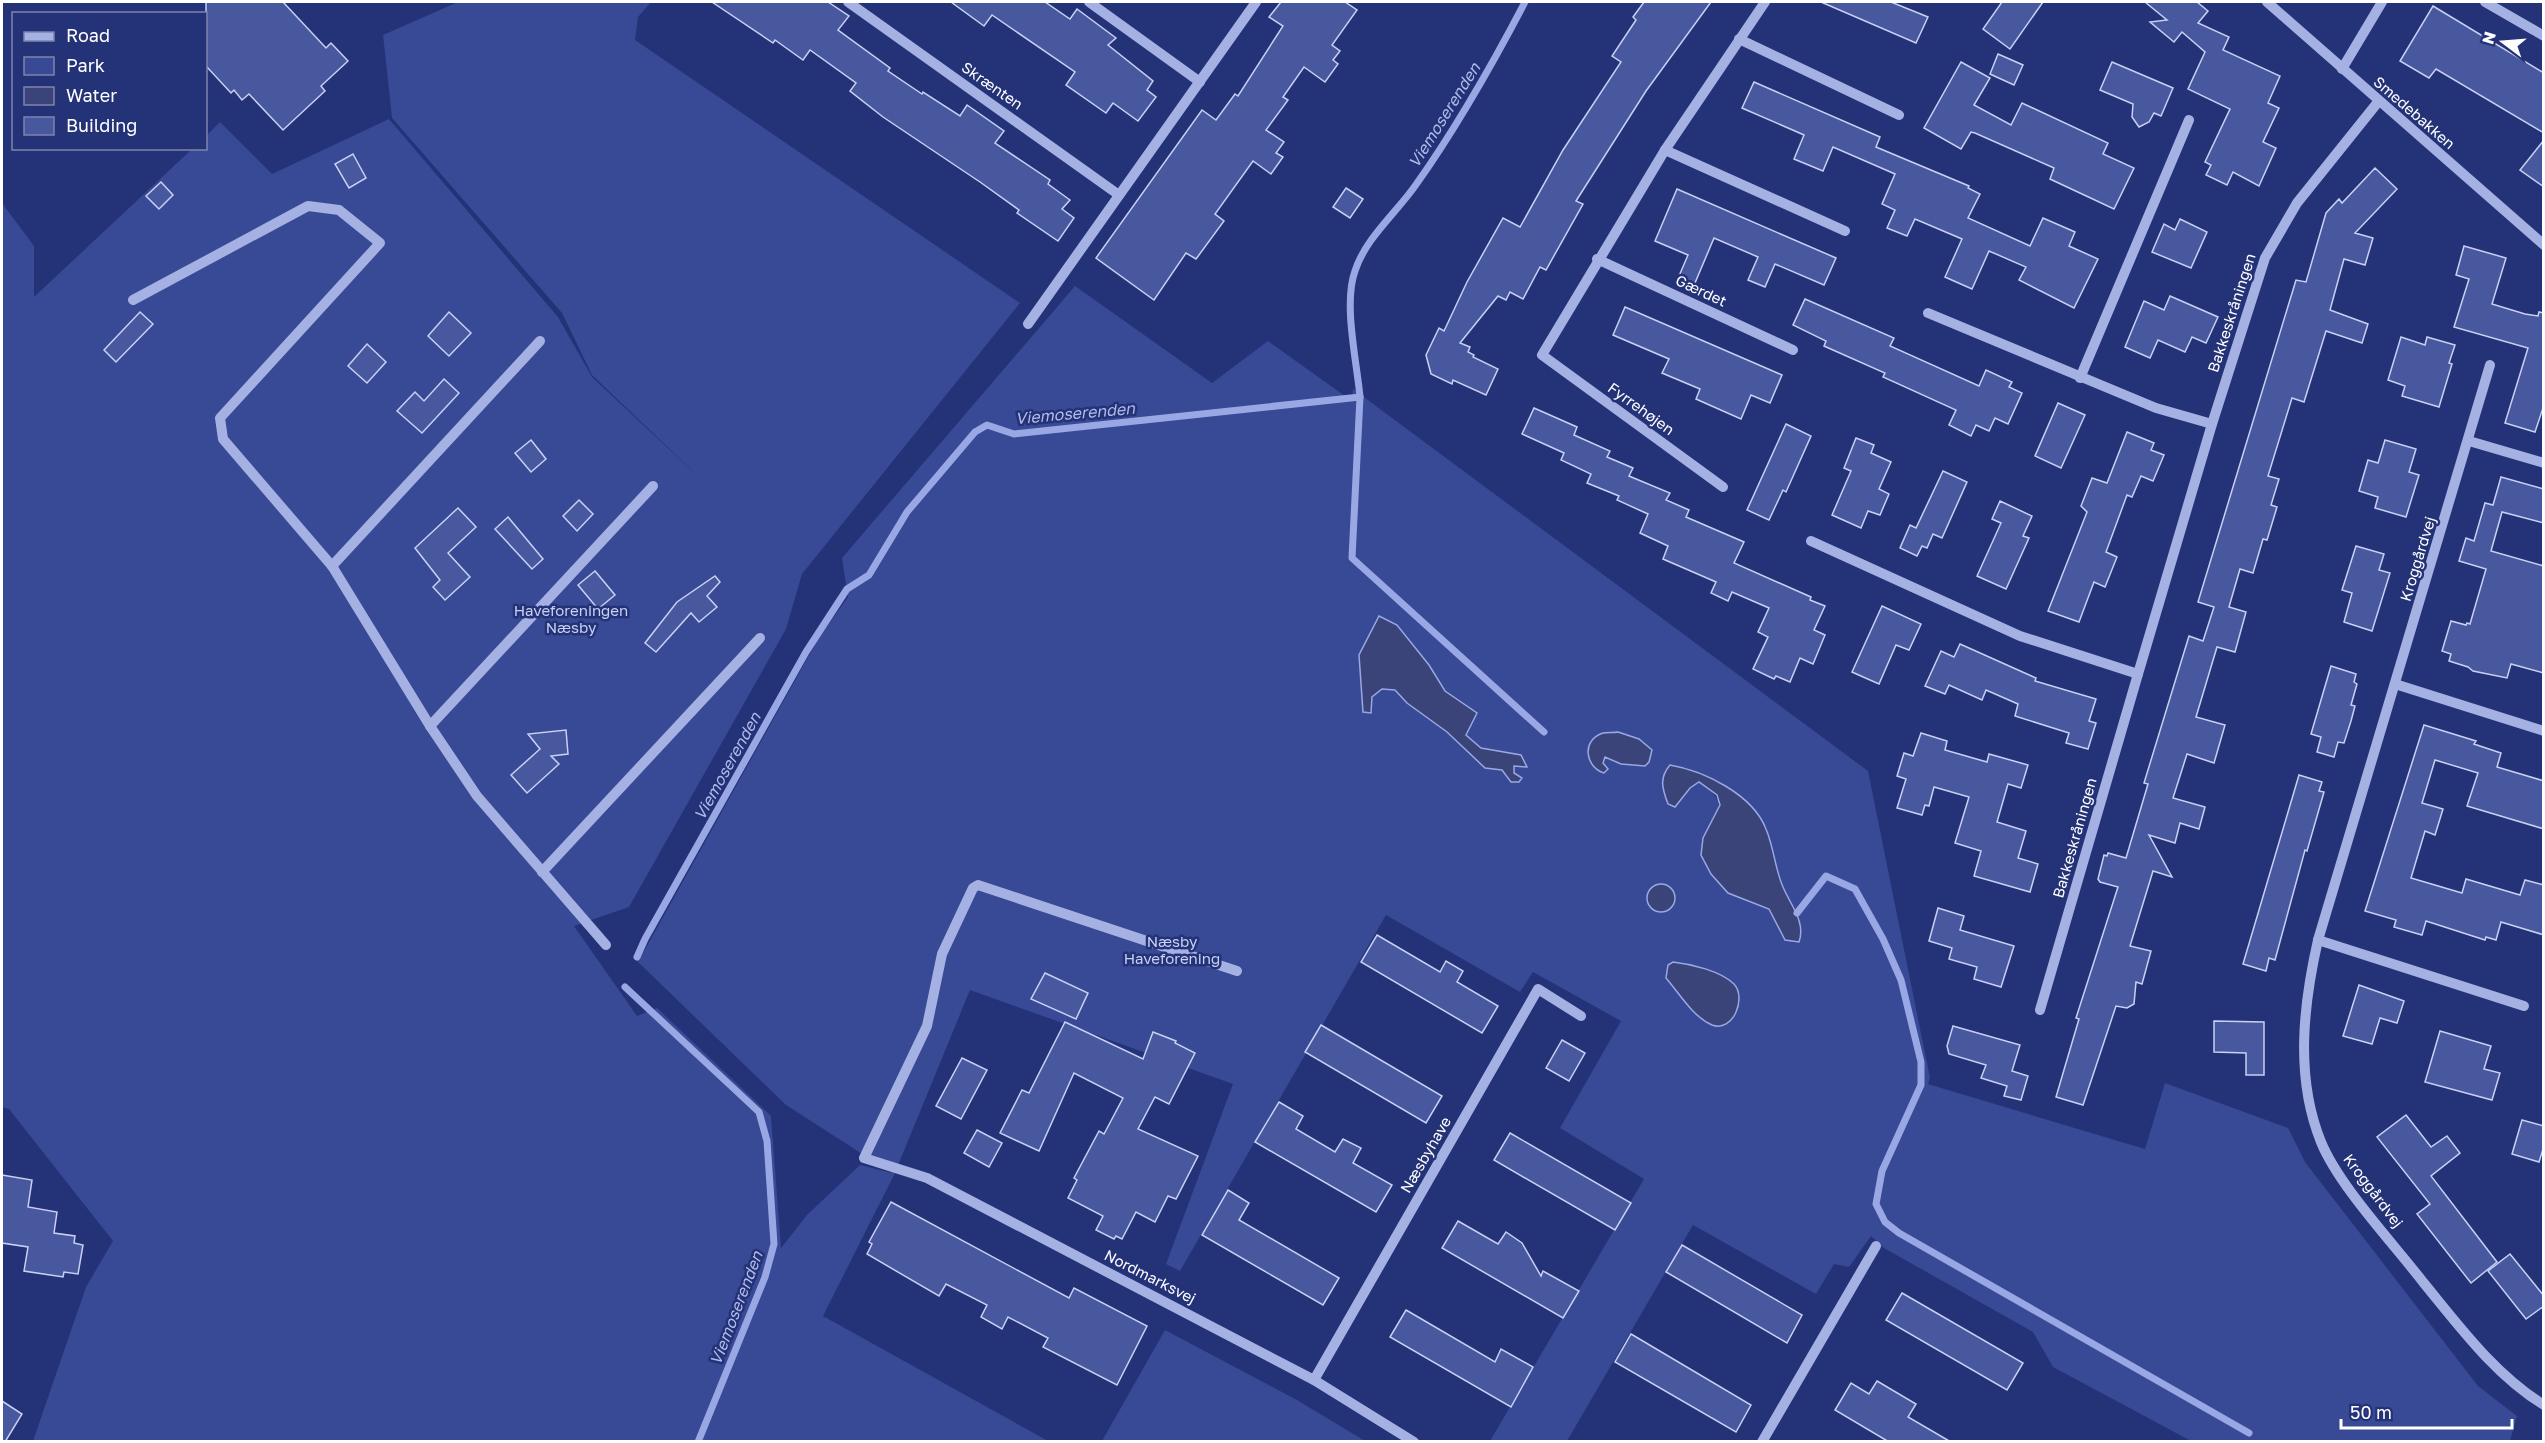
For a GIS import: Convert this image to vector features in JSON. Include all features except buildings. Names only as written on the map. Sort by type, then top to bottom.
[{"type":"street","name":"Skrænten","points":[[848,2],[1119,195]]},
{"type":"street","points":[[1089,2],[1200,82]]},
{"type":"street","points":[[1028,324],[1256,2]]},
{"type":"street","points":[[1597,260],[1665,150],[1765,2]]},
{"type":"street","name":"Smedebakken","points":[[2267,2],[2378,102],[2544,245]]},
{"type":"street","points":[[2342,69],[2382,2]]},
{"type":"street","points":[[2485,2],[2544,36]]},
{"type":"street","points":[[1738,39],[1899,116]]},
{"type":"street","name":"Bakkeskråningen","points":[[2040,1010],[2212,424],[2265,258],[2297,203],[2378,102]]},
{"type":"street","points":[[2080,378],[2189,120]]},
{"type":"street","points":[[1665,150],[1845,231]]},
{"type":"street","points":[[133,300],[308,206],[339,210],[380,243],[220,418],[223,439],[332,566],[430,726],[477,796],[606,945]]},
{"type":"street","name":"Gærdet","points":[[1597,260],[1793,350]]},
{"type":"street","name":"Fyrrehøjen","points":[[1597,260],[1542,355],[1723,486]]},
{"type":"street","points":[[1928,313],[2156,408],[2212,424]]},
{"type":"street","points":[[332,566],[540,341]]},
{"type":"street","name":"Kroggårdvej","points":[[2490,365],[2318,940],[2303,1019],[2306,1080],[2321,1142],[2337,1173],[2451,1317],[2522,1392],[2544,1405]]},
{"type":"street","points":[[2469,441],[2544,463]]},
{"type":"street","points":[[430,726],[653,486]]},
{"type":"street","points":[[1811,541],[2020,636],[2139,674]]},
{"type":"street","points":[[542,872],[760,638]]},
{"type":"street","points":[[2395,684],[2544,731]]},
{"type":"street","name":"Nordmarksvej","points":[[1237,971],[978,885],[973,888],[942,954],[927,1026],[864,1158],[927,1178],[1314,1380],[1414,1442]]},
{"type":"street","points":[[2318,940],[2524,1006]]},
{"type":"street","name":"Næsbyhave","points":[[1314,1380],[1538,989],[1581,1016]]},
{"type":"street","points":[[1762,1442],[1876,1246]]},
{"type":"green space","points":[[458,2],[651,2],[638,17],[635,40],[1020,303],[802,574],[786,629],[629,907],[574,926],[637,1016],[657,1008],[771,1116],[781,1248],[807,1215],[860,1165],[892,1173],[786,1105],[638,962],[818,639],[848,597],[842,558],[1075,286],[1212,383],[1268,341],[1352,401],[1353,389],[1868,771],[1930,1078],[1928,1084],[2145,1149],[2165,1083],[2288,1128],[2305,1162],[2478,1386],[2517,1416],[2510,1441],[2191,1441],[2053,1367],[2033,1332],[1884,1248],[1871,1236],[1849,1267],[1834,1264],[1816,1294],[1693,1225],[1567,1441],[1490,1441],[1644,1179],[1560,1128],[1621,1021],[1533,972],[1520,992],[1386,915],[1180,1271],[1166,1264],[1233,1084],[970,990],[894,1175],[823,1316],[1048,1441],[33,1441],[86,1287],[113,1241],[9,1109],[2,1107],[2,203],[34,246],[34,297],[191,150],[207,150],[207,135],[220,122],[272,174],[389,119],[558,317],[592,377],[703,481],[592,375],[562,313],[392,118],[383,35]],"holes":[[[1397,625],[1445,691],[1462,702],[1465,735],[1481,748],[1521,755],[1526,767],[1514,766],[1513,773],[1522,779],[1502,770],[1485,768],[1447,732],[1407,703],[1395,690],[1382,689],[1372,697]],[[1618,732],[1639,739],[1652,750],[1609,759],[1605,757],[1603,763],[1590,743],[1602,733]],[[1685,767],[1766,826],[1782,885],[1800,920],[1784,940],[1769,909],[1728,893],[1703,838],[1717,814],[1718,802],[1700,782],[1690,788]],[[1666,978],[1737,1010],[1730,1021],[1702,1020]]]},
{"type":"green space","points":[[1165,1330],[1297,1400],[1365,1441],[1102,1441]]},
{"type":"water","points":[[1379,616],[1397,625],[1429,665],[1445,691],[1477,713],[1466,735],[1481,748],[1521,755],[1527,767],[1514,766],[1514,773],[1522,778],[1519,782],[1511,782],[1502,770],[1485,768],[1447,732],[1407,703],[1395,690],[1382,689],[1372,697],[1371,713],[1363,712],[1359,655]]},
{"type":"water","points":[[1618,732],[1639,739],[1652,750],[1649,762],[1645,766],[1621,764],[1605,757],[1603,763],[1608,769],[1604,773],[1593,765],[1588,753],[1591,741],[1603,733]]},
{"type":"water","points":[[1670,765],[1698,773],[1726,786],[1739,795],[1760,817],[1769,836],[1780,880],[1797,914],[1801,928],[1799,942],[1785,940],[1769,909],[1728,893],[1711,874],[1701,855],[1703,838],[1720,805],[1717,795],[1699,782],[1690,788],[1675,807],[1668,804],[1663,779]]},
{"type":"water","points":[[1661,884],[1671,888],[1675,898],[1671,908],[1661,912],[1651,908],[1647,898],[1651,888]]},
{"type":"water","points":[[1673,962],[1697,966],[1714,972],[1734,984],[1739,997],[1736,1013],[1732,1019],[1720,1026],[1712,1025],[1693,1011],[1666,978],[1668,965]]},
{"type":"waterway","name":"Viemoserenden","points":[[637,957],[806,652],[847,589],[869,575],[907,512],[975,432],[987,425],[1014,434],[1360,397],[1350,300],[1355,271],[1360,259],[1373,237],[1415,186],[1460,118],[1525,2]]},
{"type":"waterway","points":[[1360,397],[1352,558],[1544,732]]},
{"type":"waterway","points":[[1797,913],[1826,876],[1855,889],[1883,939],[1901,980],[1921,1062],[1921,1085],[1882,1171],[1876,1204],[1885,1222],[1899,1233],[2249,1433]]},
{"type":"waterway","name":"Viemoserenden","points":[[625,987],[759,1112],[767,1141],[774,1244],[765,1277],[698,1442]]},
{"type":"park label","name":"Haveforeningen Næsby","points":[[571,620]]},
{"type":"park label","name":"Næsby Haveforening","points":[[1172,950]]}]
